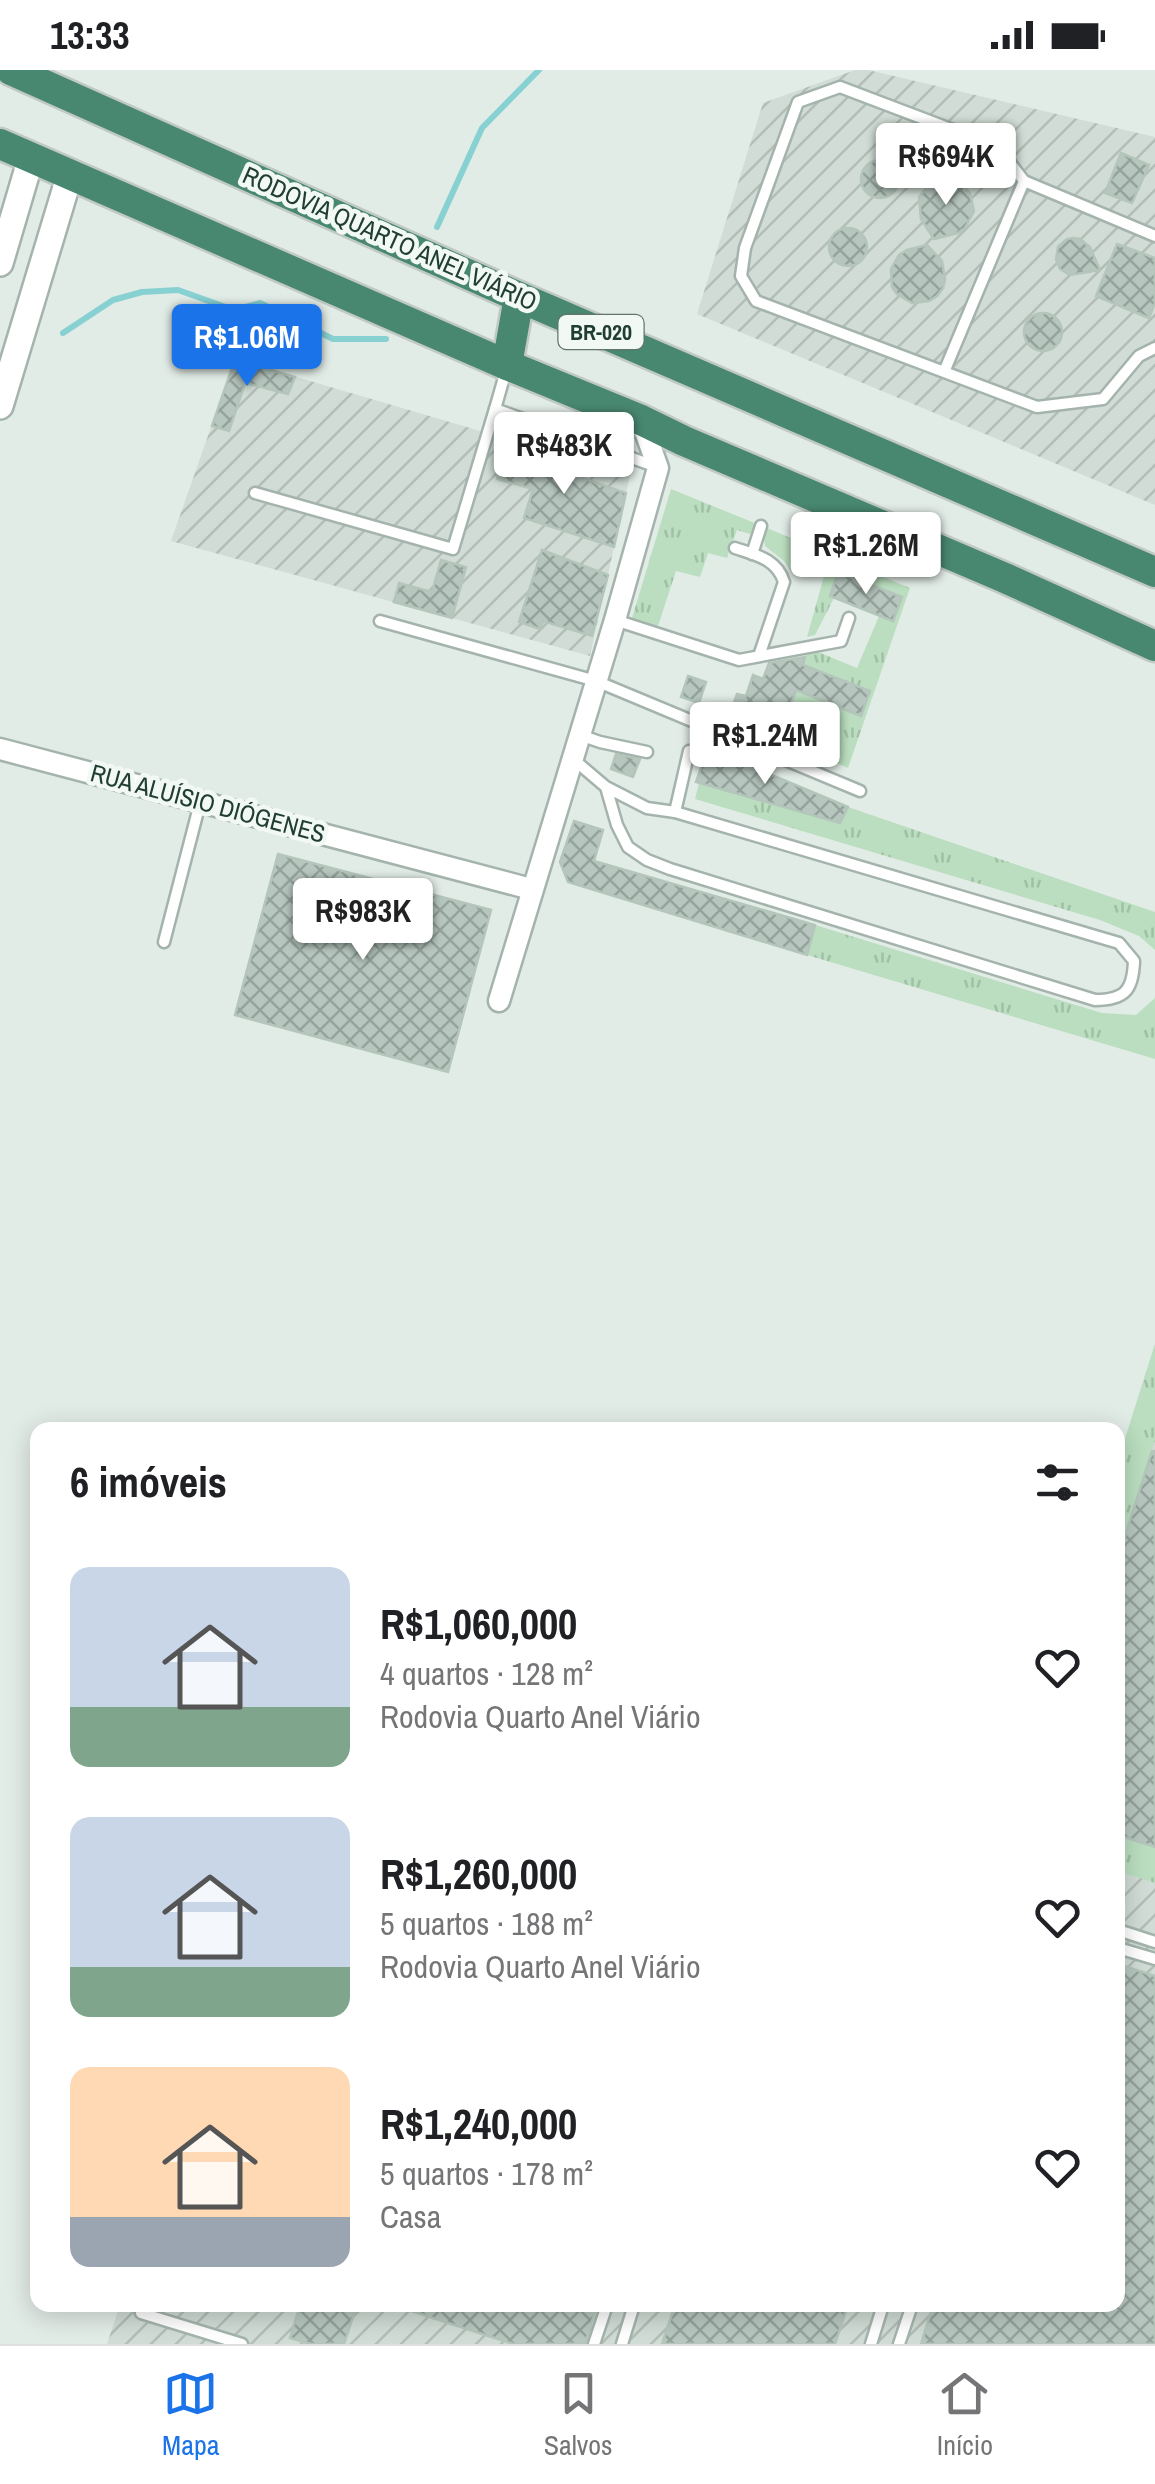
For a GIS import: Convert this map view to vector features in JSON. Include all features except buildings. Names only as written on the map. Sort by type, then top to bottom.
[{"type":"highway","name":"RODOVIA QUARTO ANEL VIÁRIO","points":[[11,70],[52,78],[520,297],[1155,572]]},
{"type":"highway","name":"BR-020","points":[[0,144],[507,366],[988,570],[1155,646]]},
{"type":"highway","points":[[507,366],[520,297]]},
{"type":"street","points":[[0,264],[10,205],[31,158]]},
{"type":"street","points":[[0,406],[70,174]]},
{"type":"street","points":[[499,1001],[658,468],[641,420]]},
{"type":"street","name":"RUA ALUÍSIO DIÓGENES","points":[[0,749],[531,890]]},
{"type":"lane","points":[[1155,236],[1024,181],[998,147],[840,87],[798,102],[745,248],[742,276],[756,301],[1037,408],[1103,399],[1139,356],[1155,348]]},
{"type":"lane","points":[[944,372],[1024,181]]},
{"type":"lane","points":[[255,493],[453,549],[507,366]]},
{"type":"lane","points":[[495,409],[658,468]]},
{"type":"lane","points":[[752,554],[761,526]]},
{"type":"lane","points":[[735,548],[772,561],[781,570],[784,582],[759,656]]},
{"type":"lane","points":[[615,620],[738,660],[841,641],[849,618]]},
{"type":"lane","points":[[380,621],[596,681],[860,791]]},
{"type":"lane","points":[[580,735],[647,752]]},
{"type":"lane","points":[[675,812],[689,751]]},
{"type":"lane","points":[[572,759],[606,787],[648,808],[675,812],[1119,943],[1134,961],[1134,975],[1128,990],[1113,1000],[1095,1000],[670,869],[628,847],[616,825],[606,787]]},
{"type":"lane","points":[[164,942],[200,802]]},
{"type":"lane","points":[[1125,1932],[1155,1942]]},
{"type":"lane","points":[[1125,1950],[1155,1959]]},
{"type":"lane","points":[[141,2312],[242,2344]]},
{"type":"lane","points":[[594,2344],[605,2312]]},
{"type":"lane","points":[[622,2344],[632,2312]]},
{"type":"lane","points":[[870,2344],[881,2312]]},
{"type":"lane","points":[[899,2344],[910,2312]]},
{"type":"shaded area","points":[[855,70],[1155,137],[1155,505],[697,314],[763,103]]},
{"type":"shaded area","points":[[235,359],[630,475],[590,656],[171,541]]},
{"type":"shaded area","points":[[1155,1344],[1155,2344],[107,2344],[118,2312],[1125,2312],[1125,1439]]},
{"type":"green space","points":[[671,489],[757,524],[750,534],[737,530],[727,558],[708,553],[700,577],[676,571],[658,626],[632,618]]},
{"type":"green space","points":[[767,528],[819,550],[813,564],[817,566],[792,573],[765,546]]},
{"type":"green space","points":[[835,557],[910,588],[848,768],[746,725],[755,700],[791,705],[806,654],[818,652],[857,668],[879,616],[893,621],[901,597],[839,572],[830,596],[834,598],[815,635],[807,637],[826,569],[830,570]]},
{"type":"green space","points":[[699,783],[840,823],[848,807],[1155,912],[1155,950],[1139,936],[1100,920],[695,799]]},
{"type":"green space","points":[[815,925],[1102,1013],[1136,1015],[1155,998],[1155,1059],[807,955]]},
{"type":"green space","points":[[1155,1344],[1155,1440],[1125,1536],[1125,1439]]},
{"type":"green space","points":[[1125,1837],[1155,1847],[1155,1883],[1125,1873]]},
{"type":"waterway","points":[[437,227],[482,128],[539,70]]},
{"type":"waterway","points":[[63,333],[113,300],[142,292],[178,290],[234,310],[260,303],[333,339],[386,339]]}]
